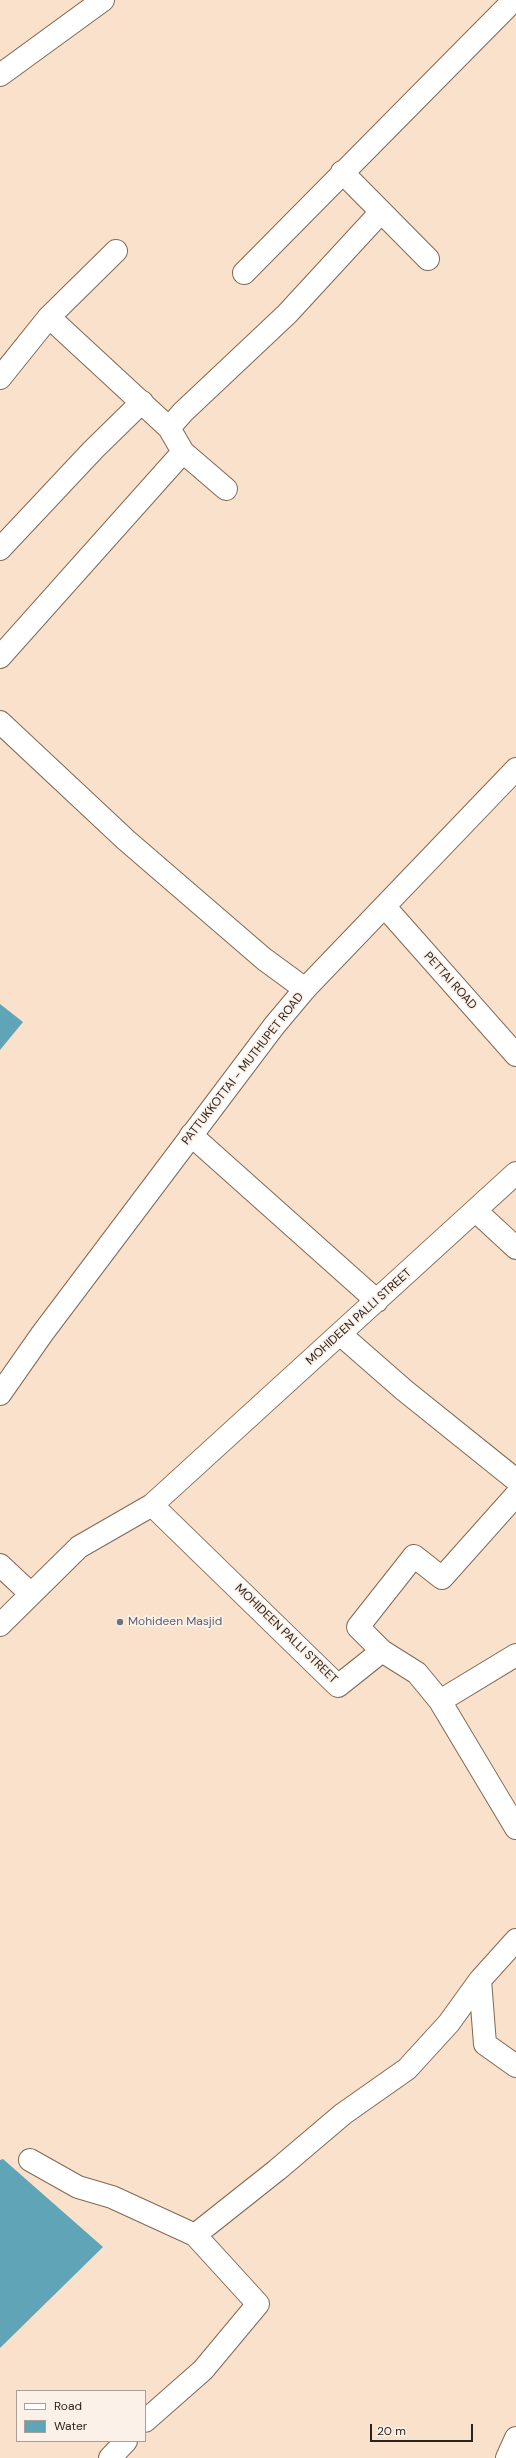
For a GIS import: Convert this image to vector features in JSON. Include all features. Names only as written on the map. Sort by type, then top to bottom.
[{"type":"street","points":[[0,75],[103,0]]},
{"type":"street","points":[[244,273],[342,172],[514,0]]},
{"type":"street","points":[[342,172],[428,259]]},
{"type":"street","points":[[169,428],[182,412],[287,314],[381,212]]},
{"type":"street","points":[[0,378],[49,317],[116,251]]},
{"type":"street","points":[[49,317],[169,428],[183,452],[226,489]]},
{"type":"street","points":[[0,549],[93,450],[142,402]]},
{"type":"street","points":[[0,657],[183,452]]},
{"type":"street","points":[[0,722],[126,840],[264,959],[305,989]]},
{"type":"street","name":"PATTUKKOTTAI - MUTHUPET ROAD","points":[[0,1394],[42,1334],[274,1026],[305,989],[516,769]]},
{"type":"street","name":"PETTAI ROAD","points":[[385,907],[516,1055]]},
{"type":"street","points":[[191,1135],[377,1301]]},
{"type":"street","points":[[516,1173],[476,1211],[516,1248]]},
{"type":"street","name":"MOHIDEEN PALLI STREET","points":[[0,1625],[79,1547],[152,1505],[476,1211]]},
{"type":"street","points":[[340,1334],[404,1390],[516,1480]]},
{"type":"street","points":[[516,1495],[442,1578],[414,1556],[358,1627],[382,1651],[417,1673],[440,1701],[516,1828]]},
{"type":"street","name":"MOHIDEEN PALLI STREET","points":[[152,1505],[338,1686],[382,1651]]},
{"type":"street","points":[[0,1565],[31,1594]]},
{"type":"street","points":[[440,1701],[516,1654]]},
{"type":"street","points":[[195,2235],[277,2170],[343,2114],[407,2069],[449,2023],[480,1980],[516,1940]]},
{"type":"street","points":[[480,1980],[485,2044],[516,2066]]},
{"type":"street","points":[[30,2160],[78,2187],[112,2197],[195,2235],[258,2304],[203,2370],[146,2420]]},
{"type":"street","points":[[507,2458],[516,2438]]},
{"type":"street","points":[[110,2458],[125,2442]]},
{"type":"water","points":[[0,1004],[23,1022],[0,1050]]},
{"type":"water","points":[[3,2159],[103,2247],[0,2348],[0,2160]]},
{"type":"place","name":"Mohideen Masjid","points":[[120,1622]]}]
